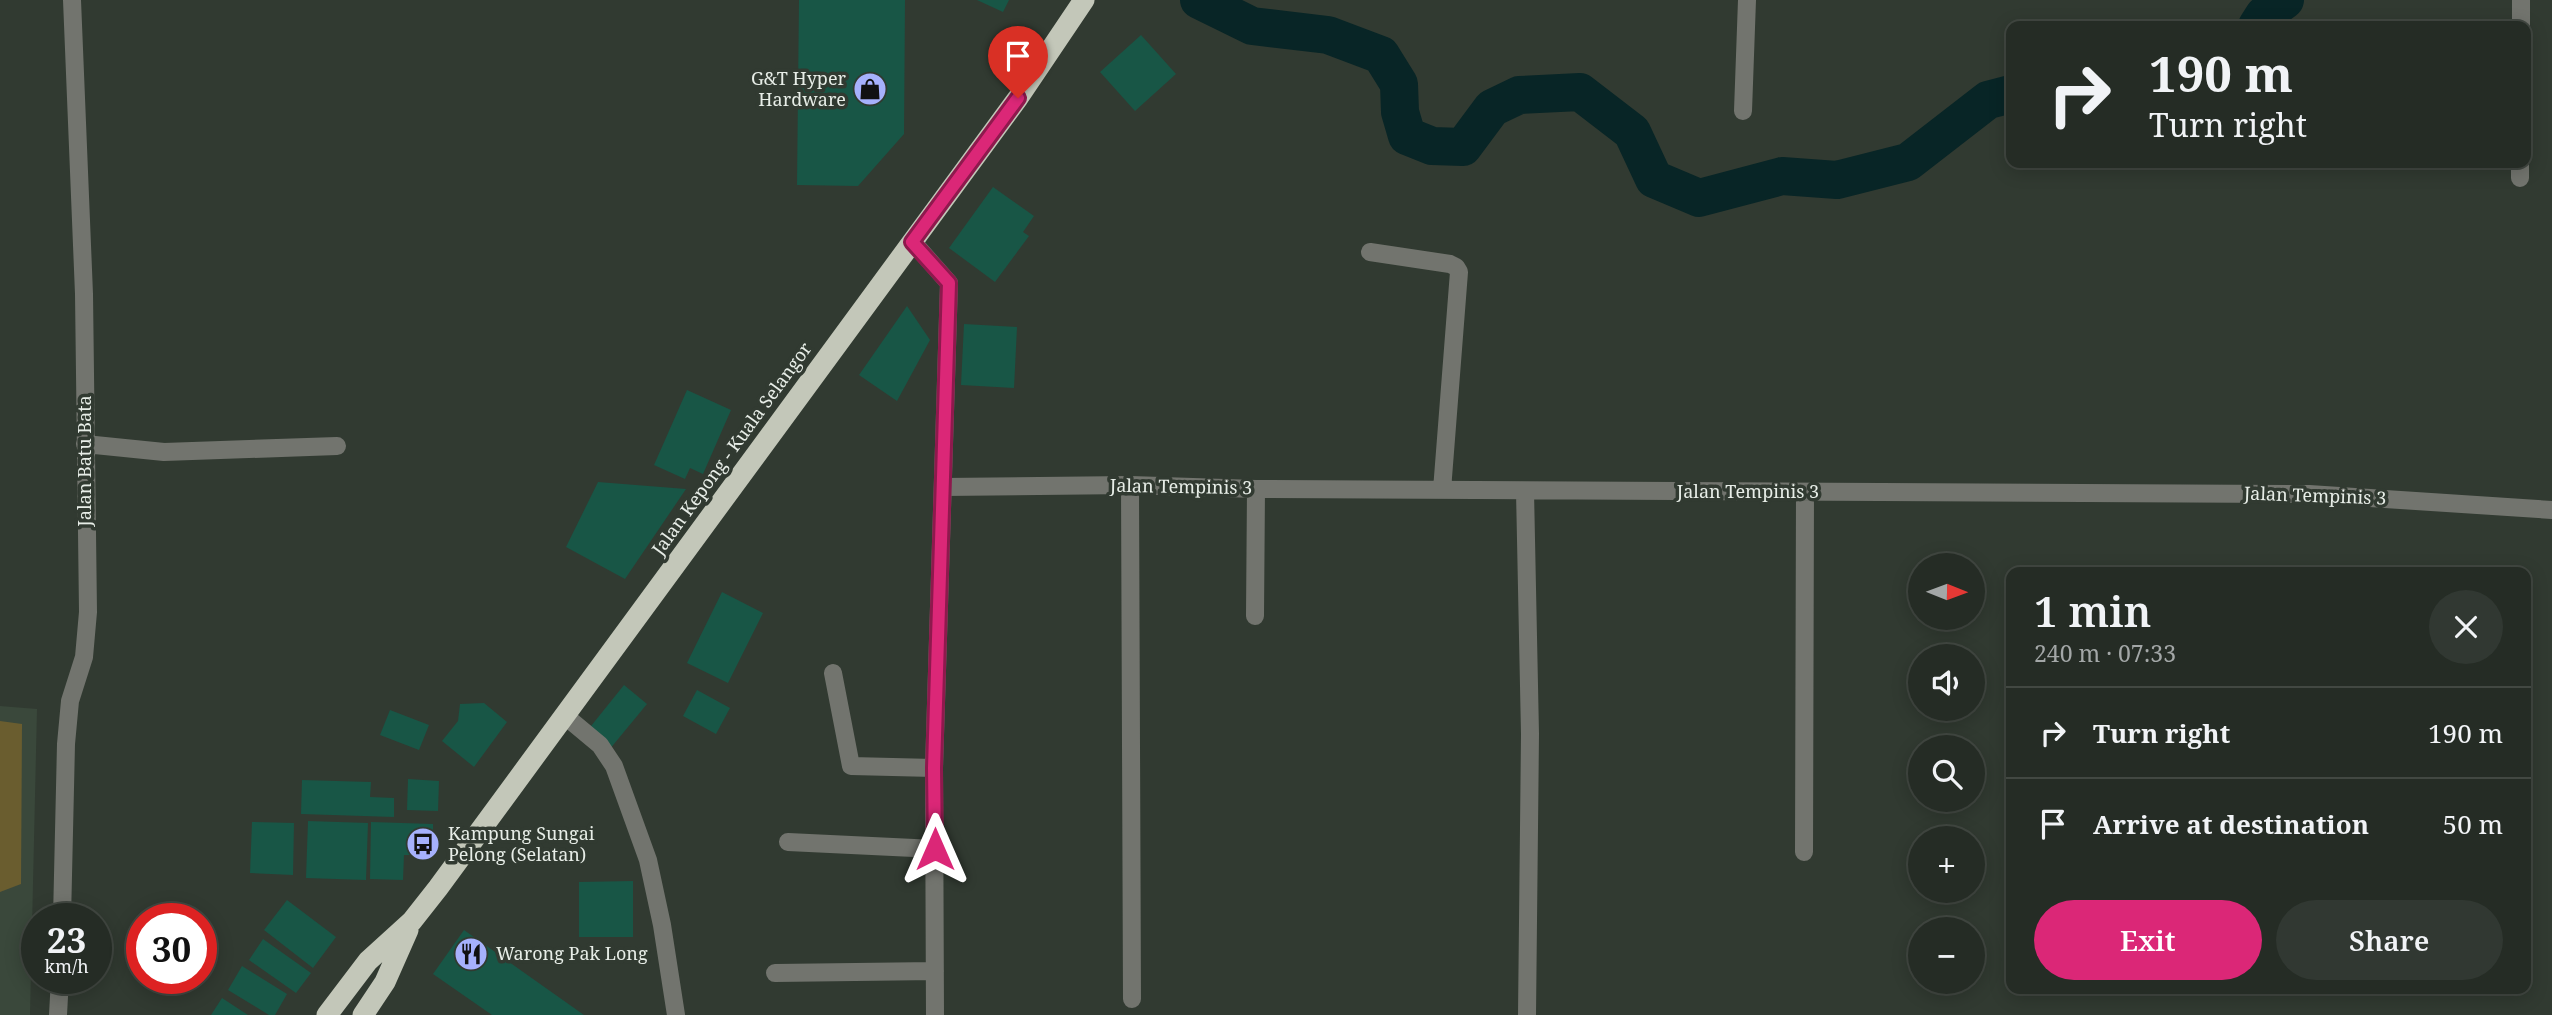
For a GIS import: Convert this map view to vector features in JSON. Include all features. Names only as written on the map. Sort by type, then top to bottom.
[{"type":"highway","name":"Jalan Kepong - Kuala Selangor","points":[[327,1015],[368,961],[412,921],[1018,98],[1084,0]]},
{"type":"highway","name":"Jalan Kepong - Kuala Selangor","points":[[363,1015],[385,982],[412,921]]},
{"type":"street","name":"Jalan Batu Bata","points":[[62,903],[66,744],[70,701],[84,657],[88,612],[84,294],[72,0]]},
{"type":"street","points":[[1743,111],[1747,0]]},
{"type":"street","points":[[2521,0],[2521,21]]},
{"type":"street","points":[[912,242],[949,283],[934,768],[935,1015]]},
{"type":"street","points":[[1370,252],[1450,264],[1459,272],[1442,490]]},
{"type":"street","points":[[85,444],[164,452],[337,446]]},
{"type":"street","points":[[1130,485],[1132,999]]},
{"type":"street","name":"Jalan Tempinis 3","points":[[943,487],[1130,485],[1256,489],[2309,494],[2552,510]]},
{"type":"street","points":[[1255,616],[1256,489]]},
{"type":"street","points":[[1525,491],[1530,734],[1527,1015]]},
{"type":"street","points":[[1804,852],[1805,492]]},
{"type":"street","points":[[833,673],[851,766],[934,768]]},
{"type":"street","points":[[565,715],[600,745],[614,766],[648,860],[663,925],[676,1015]]},
{"type":"street","points":[[788,842],[935,849]]},
{"type":"street","points":[[775,973],[935,971]]},
{"type":"street","points":[[58,1015],[59,994]]},
{"type":"shaded area","points":[[0,706],[37,709],[33,903],[21,903],[21,994],[30,994],[30,1015],[0,1015]]},
{"type":"shaded area","points":[[0,721],[22,724],[21,884],[0,892]]},
{"type":"building","points":[[799,0],[905,0],[904,134],[858,186],[797,185]]},
{"type":"building","points":[[977,0],[1009,0],[1003,12]]},
{"type":"building","points":[[1141,35],[1176,74],[1135,111],[1100,72]]},
{"type":"building","points":[[993,187],[1034,216],[1023,232],[1029,236],[995,282],[949,248]]},
{"type":"building","points":[[907,306],[930,340],[897,401],[859,375]]},
{"type":"building","points":[[964,324],[1017,327],[1014,388],[961,385]]},
{"type":"building","points":[[687,390],[731,410],[703,474],[690,468],[685,479],[654,465]]},
{"type":"building","points":[[598,482],[686,489],[625,579],[566,547]]},
{"type":"building","points":[[722,592],[763,613],[728,683],[687,663]]},
{"type":"building","points":[[624,685],[647,704],[609,750],[587,731]]},
{"type":"building","points":[[697,690],[730,708],[716,734],[683,716]]},
{"type":"building","points":[[484,703],[507,722],[474,767],[442,741],[458,721],[460,704]]},
{"type":"building","points":[[390,710],[429,725],[419,750],[380,735]]},
{"type":"building","points":[[408,779],[439,781],[438,811],[407,810]]},
{"type":"building","points":[[302,780],[371,782],[370,797],[394,798],[394,817],[301,814]]},
{"type":"building","points":[[308,821],[368,823],[366,880],[306,878]]},
{"type":"building","points":[[252,822],[294,823],[293,875],[250,873]]},
{"type":"building","points":[[371,822],[433,824],[433,833],[415,832],[414,855],[404,855],[403,880],[370,879]]},
{"type":"building","points":[[633,881],[633,937],[579,937],[579,882]]},
{"type":"building","points":[[287,900],[336,937],[313,968],[264,930]]},
{"type":"building","points":[[464,930],[584,1015],[492,1015],[433,974]]},
{"type":"building","points":[[263,939],[311,973],[296,993],[249,960]]},
{"type":"building","points":[[242,966],[287,994],[275,1015],[269,1015],[228,990]]},
{"type":"building","points":[[222,998],[248,1015],[211,1015]]},
{"type":"waterway","points":[[1199,0],[1252,26],[1328,35],[1381,55],[1399,84],[1400,112],[1407,136],[1432,146],[1463,147],[1492,108],[1519,95],[1580,92],[1632,132],[1654,179],[1699,198],[1782,176],[1837,180],[1908,162],[1988,100],[2006,95]]},
{"type":"waterway","points":[[2260,21],[2264,15],[2285,0]]},
{"type":"place","name":"G&T Hyper Hardware","points":[[870,89]]},
{"type":"place","name":"Kampung Sungai Pelong (Selatan)","points":[[423,844]]},
{"type":"place","name":"Warong Pak Long","points":[[471,954]]},
{"type":"route","points":[[935,849],[934,768],[949,283],[912,242],[1018,98]]}]
